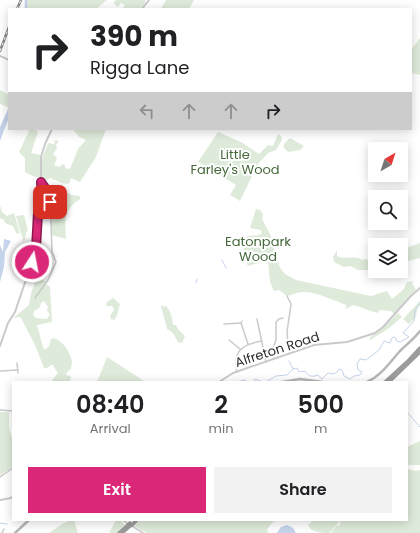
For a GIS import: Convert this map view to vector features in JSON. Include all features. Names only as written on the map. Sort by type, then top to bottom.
[{"type":"highway","points":[[386,381],[420,348]]},
{"type":"highway","points":[[390,381],[420,352]]},
{"type":"highway","points":[[119,533],[130,524]]},
{"type":"highway","points":[[122,533],[130,524]]},
{"type":"main road","points":[[369,381],[378,375],[400,351],[415,338],[420,331]]},
{"type":"main road","points":[[288,381],[300,379],[315,381]]},
{"type":"main road","points":[[15,533],[28,521]]},
{"type":"street","points":[[143,8],[149,0]]},
{"type":"street","points":[[0,346],[7,325],[18,304],[35,253],[38,213],[42,195],[42,153],[52,130]]},
{"type":"street","points":[[35,298],[48,280],[56,263],[52,250],[50,195],[41,182]]},
{"type":"street","name":"Alfreton Road","points":[[220,381],[237,372],[314,345],[347,342],[375,333],[383,327],[420,288]]},
{"type":"street","points":[[287,296],[290,302],[287,332],[289,354]]},
{"type":"street","points":[[274,359],[272,351],[276,340],[276,322],[283,318]]},
{"type":"street","points":[[257,319],[266,362]]},
{"type":"street","points":[[225,325],[242,322],[248,344]]},
{"type":"street","points":[[229,340],[240,350]]},
{"type":"street","points":[[237,372],[235,361],[240,350],[248,344],[262,341]]},
{"type":"street","points":[[18,373],[17,364],[20,364]]},
{"type":"street","points":[[0,371],[18,370]]},
{"type":"street","points":[[0,410],[12,410]]},
{"type":"street","points":[[0,477],[12,469]]},
{"type":"street","points":[[0,500],[12,496]]},
{"type":"street","points":[[125,521],[143,533]]},
{"type":"street","points":[[1,532],[4,529]]},
{"type":"green space","points":[[27,0],[107,0],[97,8],[26,8]]},
{"type":"green space","points":[[116,0],[145,0],[142,8],[123,8],[125,5],[121,3],[118,7],[113,3]]},
{"type":"green space","points":[[166,0],[194,0],[190,8],[162,8]]},
{"type":"green space","points":[[420,38],[420,75],[412,73],[412,49]]},
{"type":"green space","points":[[0,90],[8,94],[8,107],[0,104]]},
{"type":"green space","points":[[30,130],[35,130],[38,132],[31,153],[41,155],[40,177],[35,177],[25,172],[25,158],[19,152]]},
{"type":"green space","points":[[74,130],[106,130],[96,157],[80,182],[71,178],[69,184],[50,178],[42,183],[42,159],[48,143],[54,144],[55,140],[59,141],[53,154],[57,158],[54,165],[60,167],[62,164],[65,165],[65,168],[70,169],[78,149],[86,140],[79,137]]},
{"type":"green space","name":"Little Farley's Wood","points":[[218,132],[241,142],[259,154],[268,145],[273,146],[278,134],[281,136],[282,140],[276,150],[268,153],[258,164],[240,201],[230,195],[236,185],[198,162]]},
{"type":"green space","points":[[290,138],[304,146],[300,150],[288,152],[284,148],[284,144]]},
{"type":"green space","points":[[63,193],[80,196],[80,199],[70,207],[66,216],[66,239],[52,235],[51,221],[54,218],[60,201],[57,195]]},
{"type":"green space","points":[[0,205],[2,212],[7,216],[14,213],[20,234],[16,233],[13,226],[5,223],[4,220],[0,218]]},
{"type":"green space","name":"Eatonpark Wood","points":[[256,209],[260,210],[263,214],[262,219],[270,234],[280,268],[285,274],[296,280],[371,296],[387,291],[392,299],[404,289],[407,282],[414,281],[412,283],[416,290],[394,314],[391,311],[380,310],[378,313],[353,305],[346,309],[346,305],[314,293],[301,292],[287,296],[279,290],[274,291],[270,282],[268,260],[248,266],[244,256],[243,249],[247,236],[259,235],[262,233],[261,230],[250,228]]},
{"type":"green space","points":[[24,215],[28,231],[26,232],[25,240],[22,241],[23,238],[16,216]]},
{"type":"green space","points":[[420,243],[420,258],[408,261],[408,247]]},
{"type":"green space","points":[[337,250],[337,256],[343,258],[366,259],[368,260],[368,270],[358,270],[350,266],[344,267],[334,262],[333,257]]},
{"type":"green space","points":[[37,277],[47,282],[46,284],[50,287],[52,322],[37,325],[45,350],[49,346],[51,339],[54,338],[68,351],[72,363],[71,369],[66,375],[71,376],[70,381],[52,381],[58,373],[53,365],[44,368],[35,345],[21,318],[13,318],[29,305],[31,293]],"holes":[[[44,301],[48,307],[47,311],[50,314],[47,319],[36,318],[33,315],[35,310],[38,309],[41,305],[40,304]]]},
{"type":"green space","points":[[113,298],[120,304],[117,316],[114,320],[111,319],[110,316],[114,310],[112,306],[106,305],[107,302]]},
{"type":"green space","points":[[420,301],[416,317],[409,324],[403,319]]},
{"type":"green space","points":[[163,305],[163,307],[166,306],[170,313],[173,325],[176,325],[185,336],[182,343],[178,342],[173,333],[167,329],[161,306]]},
{"type":"green space","points":[[398,313],[402,317],[388,329],[370,340],[370,337],[383,328]]},
{"type":"green space","points":[[107,357],[144,381],[97,381]]},
{"type":"green space","points":[[0,412],[9,412],[9,427],[12,438],[12,468],[0,475]]},
{"type":"green space","points":[[420,441],[420,465],[408,465],[408,447]]},
{"type":"green space","points":[[408,469],[416,471],[420,470],[420,533],[331,533],[337,525],[338,526],[341,524],[339,522],[408,521]]},
{"type":"green space","points":[[69,521],[74,521],[78,533],[49,533]]},
{"type":"green space","points":[[115,521],[121,521],[125,525],[117,533],[109,533]]},
{"type":"green space","points":[[139,521],[275,521],[267,530],[268,533],[147,533],[134,526]]},
{"type":"green space","points":[[312,521],[339,521],[330,533],[317,532],[309,528],[308,525]]},
{"type":"water","points":[[8,109],[8,120],[0,141],[0,127]]},
{"type":"water","points":[[4,239],[11,241],[5,252],[4,267],[0,282],[0,245],[3,252]]},
{"type":"water","points":[[287,525],[293,528],[296,533],[277,533],[281,527]]},
{"type":"waterway","points":[[26,0],[26,8]]},
{"type":"waterway","points":[[222,260],[226,268]]},
{"type":"waterway","points":[[196,283],[197,279]]},
{"type":"waterway","points":[[268,381],[276,376],[287,375],[293,369],[297,368],[299,372],[305,371],[309,375],[318,375],[322,379],[328,373],[334,374],[339,369],[342,370],[344,376],[350,379],[354,376],[360,375],[362,372],[358,370],[357,364],[360,359],[366,360],[379,350],[384,341],[390,343],[392,338],[395,337],[397,341],[400,342],[409,337],[403,333],[414,321],[415,311],[420,303]]},
{"type":"waterway","points":[[289,361],[293,369]]},
{"type":"waterway","points":[[254,381],[255,379],[260,381]]},
{"type":"waterway","points":[[240,381],[246,381]]},
{"type":"waterway","points":[[408,413],[420,427]]},
{"type":"waterway","points":[[0,523],[7,524]]},
{"type":"railway","points":[[17,8],[21,0]]},
{"type":"railway","points":[[0,51],[8,30]]},
{"type":"route","points":[[32,262],[36,248],[38,213],[42,195],[42,190],[41,182],[45,190],[50,195],[50,202]]}]
